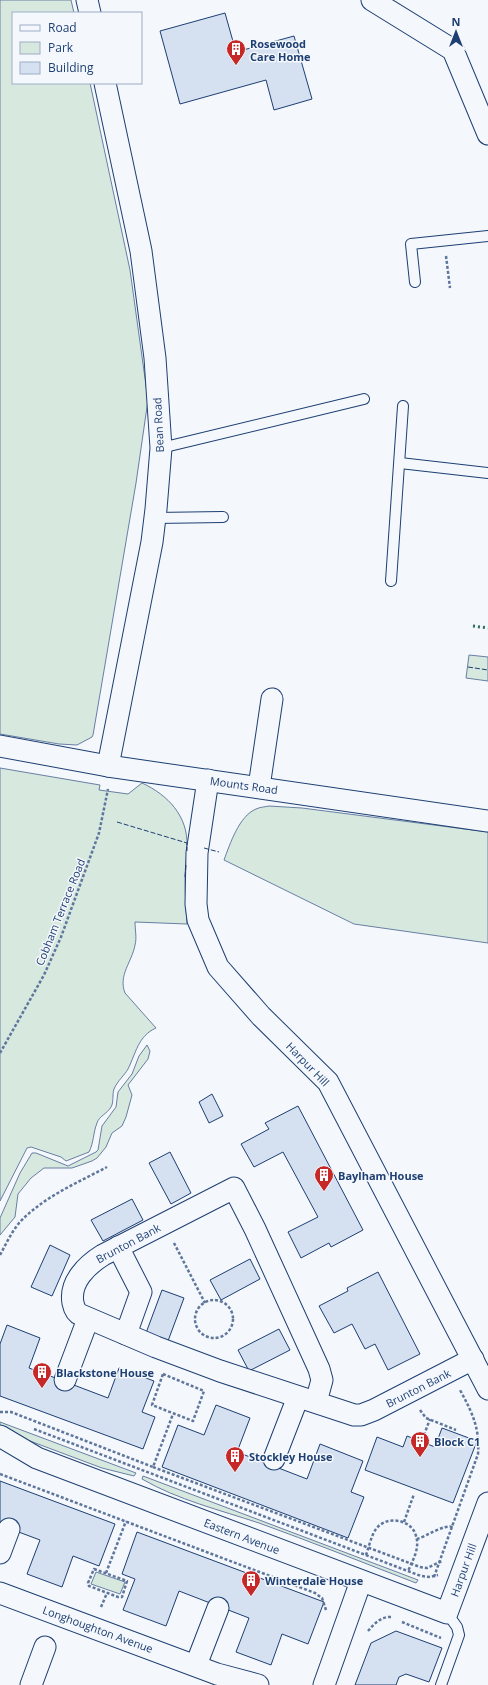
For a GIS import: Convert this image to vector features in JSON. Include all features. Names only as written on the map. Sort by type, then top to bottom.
[{"type":"street","points":[[87,0],[90,12]]},
{"type":"street","points":[[372,0],[453,50],[488,134]]},
{"type":"street","name":"Bean Road","points":[[105,84],[141,251],[155,358],[161,448],[155,518],[110,767]]},
{"type":"street","points":[[259,787],[272,699]]},
{"type":"street","name":"Mounts Road","points":[[0,746],[110,767],[259,787],[488,821]]},
{"type":"street","name":"Harpur Hill","points":[[208,780],[197,853],[196,904],[198,920],[218,967],[261,1016],[328,1082],[488,1388]]},
{"type":"street","name":"Brunton Bank","points":[[307,1399],[322,1380],[319,1369],[255,1229],[234,1188],[102,1255],[88,1266],[75,1283],[73,1295],[74,1308],[79,1314],[220,1371],[358,1416],[411,1392],[473,1359]]},
{"type":"street","points":[[118,1247],[141,1292],[126,1334]]},
{"type":"street","points":[[65,1380],[88,1318]]},
{"type":"street","points":[[274,1459],[307,1399]]},
{"type":"street","name":"Eastern Avenue","points":[[0,1436],[37,1458],[447,1613]]},
{"type":"street","name":"Eastern Avenue","points":[[0,1452],[20,1459],[37,1458]]},
{"type":"street","name":"Harpur Hill","points":[[447,1613],[488,1503]]},
{"type":"street","points":[[0,1553],[9,1529]]},
{"type":"street","points":[[324,1685],[361,1581]]},
{"type":"street","name":"Longhoughton Avenue","points":[[0,1593],[217,1674],[258,1685]]},
{"type":"street","points":[[196,1665],[218,1608]]},
{"type":"street","points":[[31,1685],[45,1647]]},
{"type":"lane","points":[[415,282],[411,244],[488,236]]},
{"type":"lane","points":[[161,448],[364,399]]},
{"type":"lane","points":[[391,582],[403,406]]},
{"type":"lane","points":[[400,464],[488,473]]},
{"type":"lane","points":[[155,518],[223,517]]},
{"type":"lane","points":[[441,1685],[457,1645],[459,1632],[447,1613]]},
{"type":"path","name":"Cobham Terrace Road","points":[[0,1053],[44,975],[61,937],[99,833],[110,767]]},
{"type":"path","points":[[0,1255],[13,1232],[37,1207],[64,1190],[107,1167]]},
{"type":"path","points":[[164,1224],[205,1303]]},
{"type":"path","points":[[210,1301],[220,1301],[231,1311],[232,1326],[228,1332],[216,1339],[208,1337],[197,1329],[195,1320],[196,1314],[201,1305],[205,1303],[210,1301]]},
{"type":"path","points":[[434,1576],[477,1459],[479,1444],[474,1416],[450,1371]]},
{"type":"path","points":[[163,1374],[205,1392],[193,1421],[173,1414],[152,1405],[163,1374]]},
{"type":"path","points":[[411,1392],[424,1416],[456,1430]]},
{"type":"path","points":[[0,1412],[12,1412],[153,1467],[411,1564],[427,1568],[439,1562],[446,1561],[462,1572]]},
{"type":"path","points":[[153,1467],[173,1414]]},
{"type":"path","points":[[424,1435],[430,1419]]},
{"type":"path","points":[[27,1426],[408,1571],[427,1577],[447,1572],[462,1572]]},
{"type":"path","points":[[0,1474],[318,1595],[324,1602],[326,1615]]},
{"type":"path","points":[[404,1522],[414,1494]]},
{"type":"path","points":[[106,1573],[126,1521]]},
{"type":"path","points":[[366,1555],[376,1529],[391,1521],[404,1522],[413,1529],[417,1539],[416,1550],[408,1571]]},
{"type":"path","points":[[417,1539],[447,1526],[453,1527]]},
{"type":"path","points":[[94,1569],[106,1573],[127,1581],[122,1597],[118,1598],[89,1586],[88,1583],[94,1569]]},
{"type":"path","points":[[366,1634],[379,1620],[389,1617],[457,1645]]},
{"type":"green space","points":[[0,0],[71,0],[74,12],[12,12],[12,84],[90,84],[130,270],[148,400],[136,483],[93,735],[77,745],[59,744],[0,734]]},
{"type":"green space","points":[[469,655],[488,657],[488,681],[466,678]]},
{"type":"green space","points":[[0,768],[100,785],[99,790],[128,794],[142,783],[168,800],[180,816],[186,835],[187,850],[185,895],[187,924],[135,922],[136,942],[124,974],[123,986],[125,993],[156,1028],[150,1031],[141,1040],[128,1069],[114,1089],[112,1105],[98,1121],[89,1152],[66,1161],[61,1157],[31,1147],[27,1148],[0,1201]]},
{"type":"green space","points":[[269,806],[302,808],[488,832],[488,943],[354,924],[224,860],[236,831],[245,818],[256,809]]},
{"type":"green space","points":[[147,1045],[150,1051],[148,1059],[128,1085],[132,1095],[126,1117],[122,1126],[112,1133],[106,1147],[97,1158],[92,1161],[72,1168],[44,1168],[31,1178],[18,1194],[15,1217],[0,1235],[0,1218],[20,1173],[32,1153],[36,1153],[68,1166],[98,1150],[102,1126],[116,1107],[118,1092],[132,1074],[139,1056]]},
{"type":"green space","points":[[0,1422],[136,1473],[134,1476],[102,1468],[22,1438],[0,1425]]},
{"type":"green space","points":[[143,1476],[418,1580],[416,1583],[279,1530],[185,1499],[142,1479]]},
{"type":"green space","points":[[96,1572],[125,1582],[120,1594],[91,1584]]},
{"type":"building","name":"Rosewood Care Home","points":[[225,13],[236,52],[294,36],[312,99],[274,110],[266,80],[180,104],[160,31]]},
{"type":"building","points":[[212,1094],[223,1116],[209,1123],[199,1102]]},
{"type":"building","name":"Baylham House","points":[[298,1106],[363,1230],[331,1247],[329,1243],[301,1258],[288,1232],[318,1217],[283,1152],[254,1167],[241,1144],[269,1129],[265,1123]]},
{"type":"building","points":[[170,1152],[191,1193],[171,1204],[149,1163]]},
{"type":"building","points":[[132,1199],[143,1220],[103,1241],[91,1220]]},
{"type":"building","points":[[50,1245],[70,1255],[52,1296],[31,1287]]},
{"type":"building","points":[[250,1259],[260,1279],[221,1300],[210,1280]]},
{"type":"building","points":[[378,1272],[420,1354],[388,1370],[375,1344],[365,1349],[352,1324],[334,1333],[319,1306],[348,1291],[347,1288]]},
{"type":"building","points":[[162,1290],[184,1298],[168,1341],[146,1333]]},
{"type":"building","name":"Blackstone House","points":[[7,1325],[40,1338],[29,1368],[108,1398],[119,1368],[154,1381],[142,1412],[155,1417],[143,1449],[0,1396],[0,1344]]},
{"type":"building","points":[[279,1329],[290,1350],[249,1371],[238,1350]]},
{"type":"building","name":"Stockley House","points":[[216,1405],[250,1418],[237,1452],[307,1479],[320,1444],[363,1461],[351,1492],[364,1497],[348,1538],[162,1467],[178,1425],[204,1435]]},
{"type":"building","name":"Block C1","points":[[442,1428],[477,1441],[453,1503],[365,1470],[377,1437],[403,1447],[407,1436],[435,1447]]},
{"type":"building","points":[[0,1481],[115,1524],[99,1566],[73,1556],[62,1587],[27,1574],[40,1540],[0,1525]]},
{"type":"building","name":"Winterdale House","points":[[137,1532],[324,1602],[308,1644],[282,1634],[271,1665],[236,1652],[249,1618],[179,1591],[166,1626],[123,1610],[135,1579],[122,1574]]},
{"type":"building","points":[[396,1631],[442,1648],[429,1682],[406,1674],[399,1677],[396,1685],[355,1685],[371,1643]]},
{"type":"hedge","points":[[473,626],[488,628]]},
{"type":"fence","points":[[468,667],[488,670]]},
{"type":"fence","points":[[117,822],[187,843],[187,851]]},
{"type":"fence","points":[[204,848],[219,852]]},
{"type":"fence","points":[[185,877],[186,865]]},
{"type":"place","name":"Rosewood Care Home","points":[[236,66]]},
{"type":"place","name":"Baylham House","points":[[324,1192]]},
{"type":"place","name":"Blackstone House","points":[[42,1389]]},
{"type":"place","name":"Block C1","points":[[420,1458]]},
{"type":"place","name":"Stockley House","points":[[235,1473]]},
{"type":"place","name":"Winterdale House","points":[[251,1597]]}]
